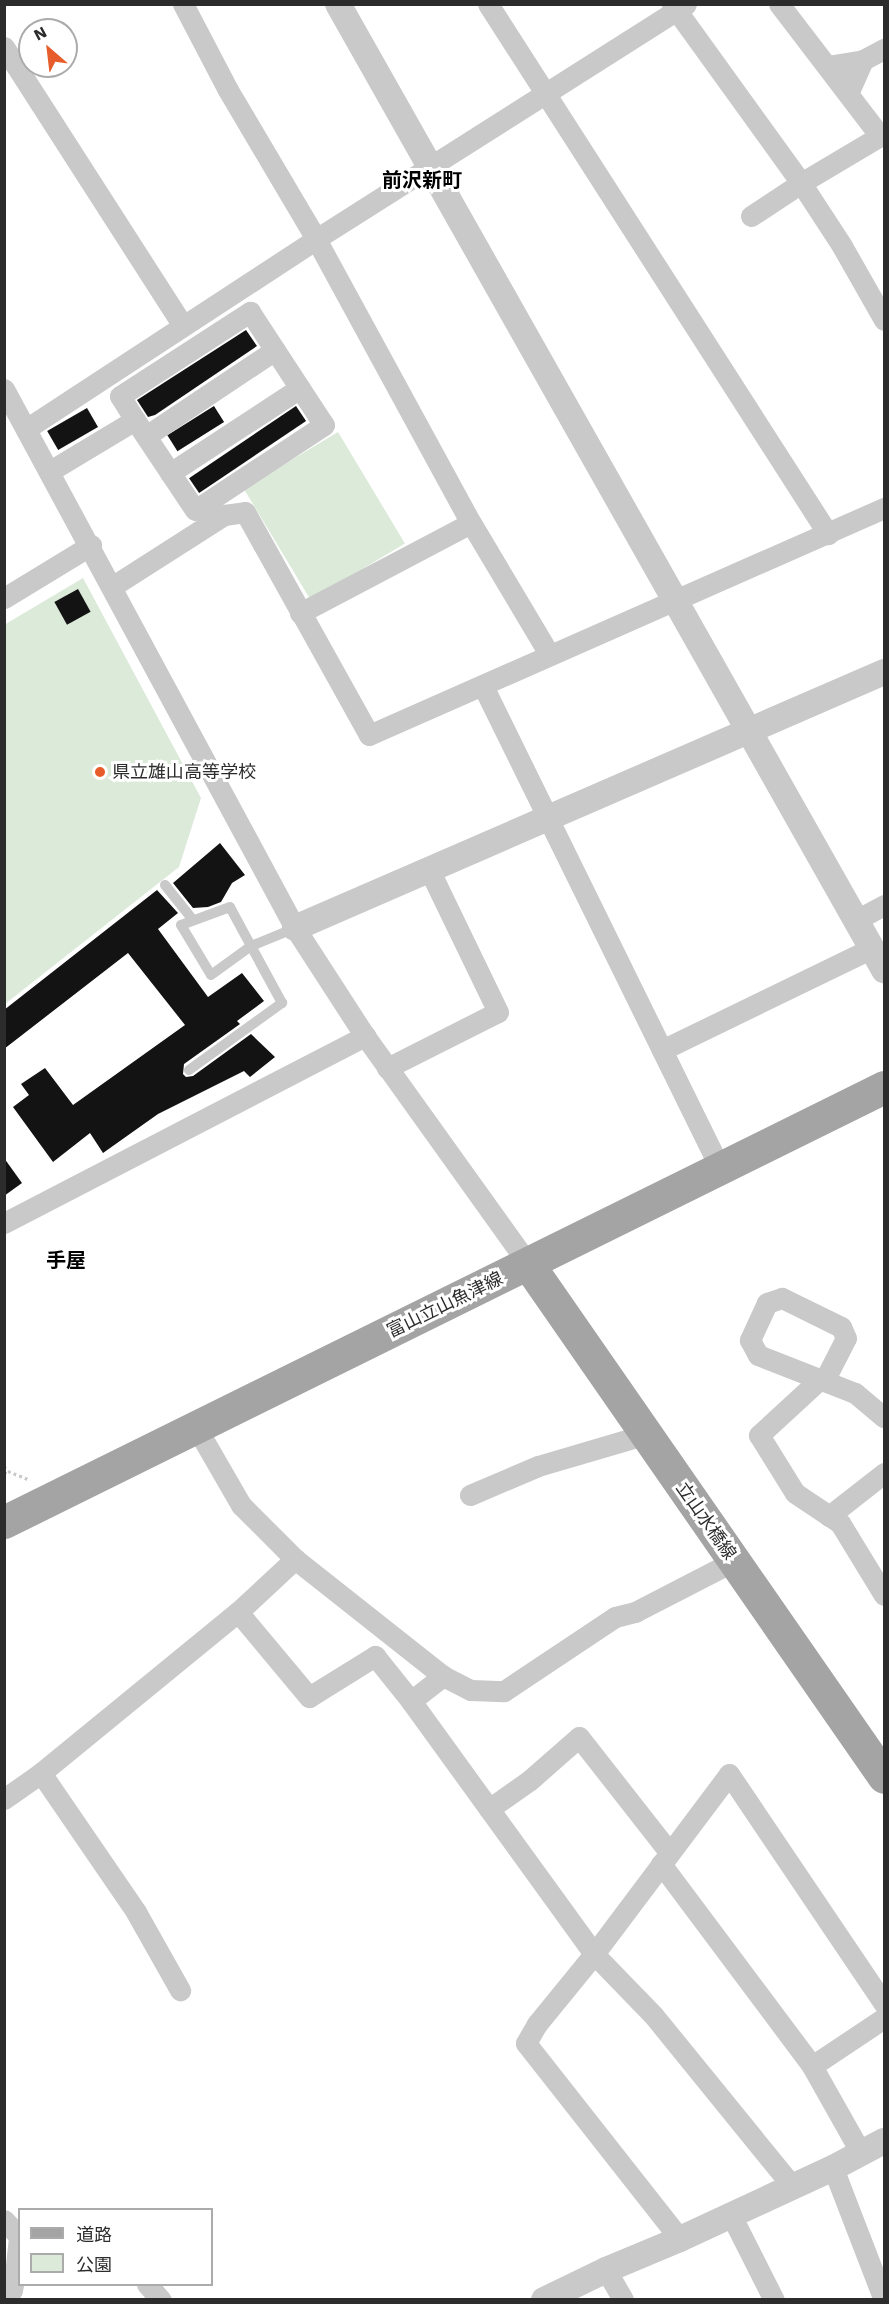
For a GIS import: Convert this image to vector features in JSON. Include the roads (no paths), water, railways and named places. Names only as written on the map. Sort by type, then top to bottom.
[{"type":"main road","name":"富山立山魚津線","points":[[6,1517],[196,1427],[885,1087]]},
{"type":"main road","name":"立山水橋線","points":[[528,1264],[885,1777]]},
{"type":"street","points":[[183,4],[228,90],[316,239],[471,523],[549,654]]},
{"type":"street","points":[[338,4],[747,731],[885,970]]},
{"type":"street","points":[[488,4],[828,534]]},
{"type":"street","points":[[752,216],[880,135],[779,4]]},
{"type":"street","points":[[26,429],[316,239],[432,168],[678,6],[801,183],[842,246],[885,320]]},
{"type":"street","points":[[4,47],[183,326]]},
{"type":"street","points":[[827,66],[863,60],[885,49]]},
{"type":"street","points":[[848,94],[863,60]]},
{"type":"street","points":[[250,312],[275,350],[324,425],[195,510],[120,396],[250,312]]},
{"type":"street","points":[[50,471],[140,428],[275,350]]},
{"type":"street","points":[[4,388],[91,545],[295,927],[364,1036],[528,1264]]},
{"type":"street","points":[[170,473],[300,388]]},
{"type":"street","points":[[113,586],[224,516],[245,512],[369,735],[885,508]]},
{"type":"street","points":[[300,613],[471,523]]},
{"type":"street","points":[[11,587],[91,545]]},
{"type":"street","points":[[295,927],[885,672]]},
{"type":"street","points":[[483,686],[720,1168]]},
{"type":"street","points":[[387,1068],[498,1012],[429,869]]},
{"type":"street","points":[[856,920],[885,904]]},
{"type":"street","points":[[662,1050],[872,948]]},
{"type":"street","points":[[4,1223],[364,1036]]},
{"type":"street","points":[[885,1418],[855,1393],[822,1380],[758,1354],[750,1340],[767,1302],[782,1298],[841,1327],[846,1338],[822,1380],[759,1435],[795,1493],[840,1523],[885,1595]]},
{"type":"street","points":[[196,1427],[241,1505],[295,1559],[443,1676],[471,1690],[504,1691],[615,1617],[635,1612],[734,1562]]},
{"type":"street","points":[[470,1495],[538,1466],[647,1434]]},
{"type":"street","points":[[829,1516],[885,1473]]},
{"type":"street","points":[[4,1799],[41,1773],[238,1612],[295,1559]]},
{"type":"street","points":[[238,1612],[309,1697],[375,1656],[411,1701],[594,1954],[654,2016],[793,2187]]},
{"type":"street","points":[[411,1701],[443,1676]]},
{"type":"street","points":[[489,1809],[530,1780],[579,1737],[812,2066],[861,2153]]},
{"type":"street","points":[[41,1773],[136,1912],[180,1990]]},
{"type":"street","points":[[680,2240],[526,2043],[537,2024],[594,1954],[729,1774],[885,2004]]},
{"type":"street","points":[[812,2066],[885,2018]]},
{"type":"street","points":[[544,2300],[606,2270],[680,2240],[885,2141]]},
{"type":"street","points":[[833,2168],[884,2300]]},
{"type":"street","points":[[730,2215],[774,2300]]},
{"type":"street","points":[[4,2220],[18,2236]]},
{"type":"street","points":[[4,2251],[18,2238]]},
{"type":"street","points":[[5,2300],[12,2290],[18,2246]]},
{"type":"street","points":[[606,2270],[623,2300]]},
{"type":"street","points":[[149,2286],[161,2300]]},
{"type":"lane","points":[[165,885],[194,920]]},
{"type":"lane","points":[[189,1070],[282,1003],[251,946],[230,907],[181,925],[211,975],[251,946],[295,927]]},
{"type":"place","name":"県立雄山高等学校","points":[[100,772]]},
{"type":"district","name":"前沢新町","points":[[422,180]]},
{"type":"district","name":"手屋","points":[[66,1260]]}]
